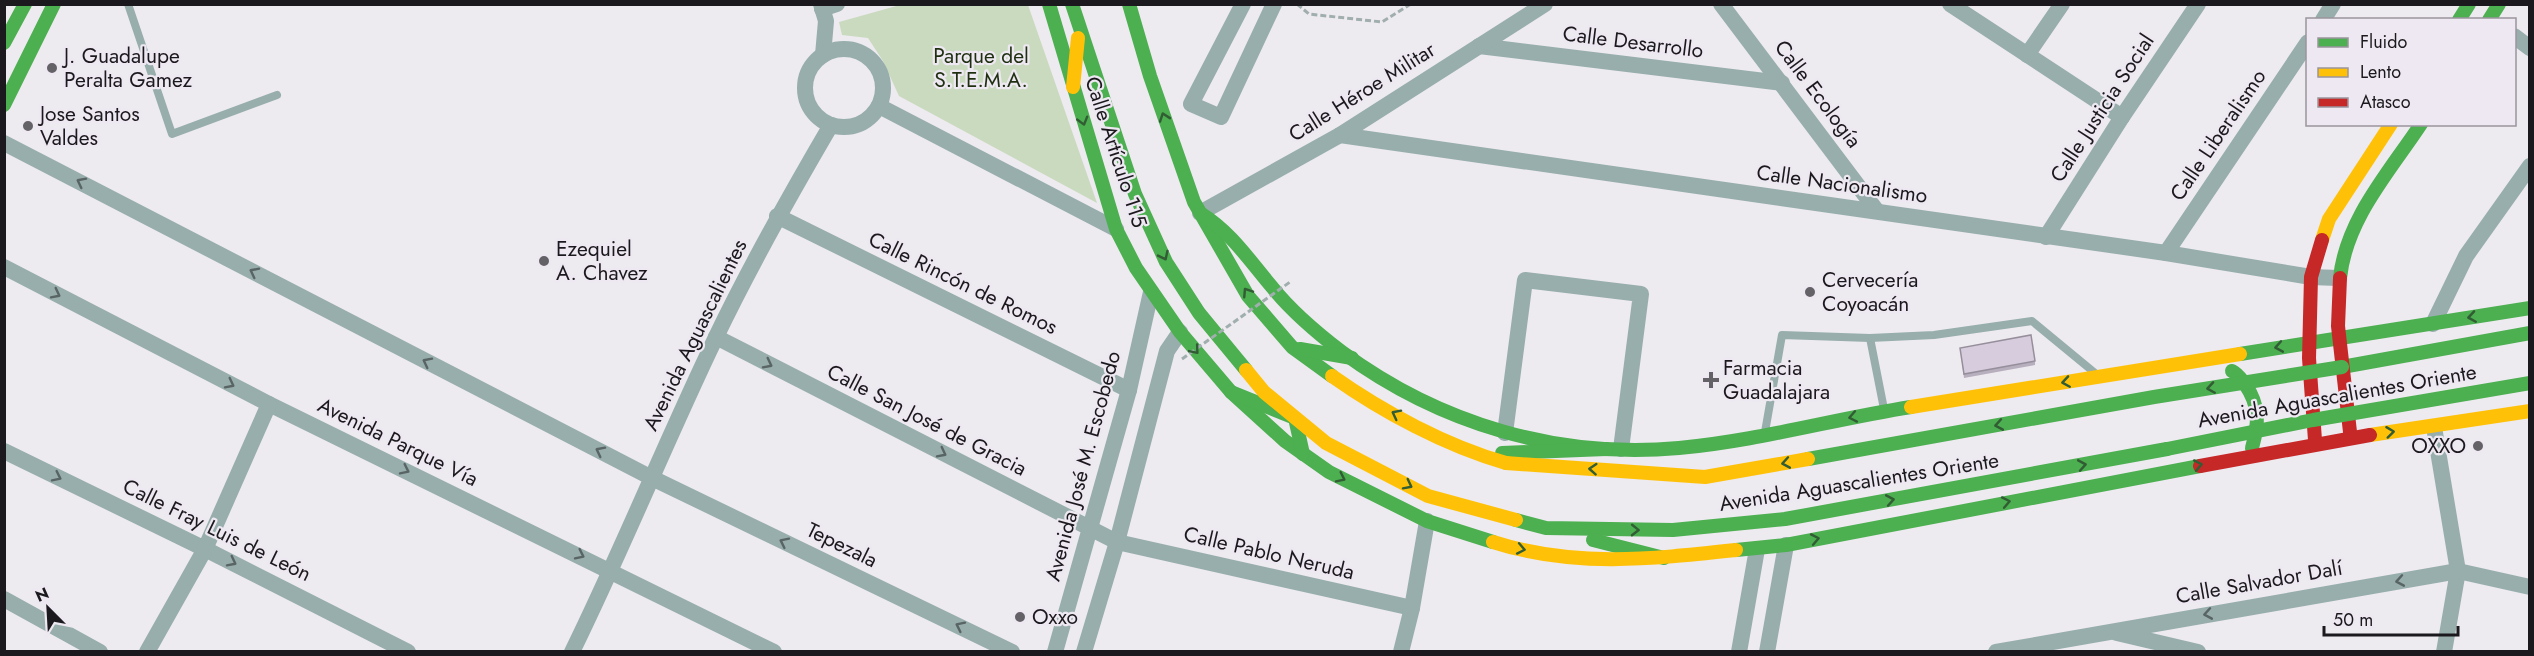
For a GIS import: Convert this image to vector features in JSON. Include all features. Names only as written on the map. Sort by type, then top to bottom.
[{"type":"street","points":[[4,43],[25,4]]},
{"type":"street","points":[[4,105],[54,4]]},
{"type":"street","name":"Calle Artículo 115","points":[[1049,4],[1116,229],[1151,292],[1180,332],[1231,392],[1258,418],[1303,453],[1329,472],[1427,521],[1505,546],[1563,558],[1614,561],[1757,549]]},
{"type":"street","name":"Avenida Aguascalientes Oriente","points":[[1072,4],[1078,28],[1136,194],[1166,262],[1199,313],[1263,392],[1326,443],[1428,496],[1546,528],[1673,530],[1752,524],[2167,449],[2313,420],[2529,383]]},
{"type":"street","name":"Avenida Aguascalientes Oriente","points":[[1129,4],[1153,86],[1194,202],[1248,296],[1292,347],[1367,400],[1474,454],[1506,463],[1705,477],[2529,333]]},
{"type":"street","points":[[1243,4],[1191,104],[1221,117],[1274,4]]},
{"type":"street","name":"Calle Héroe Militar","points":[[1200,213],[1340,135],[1545,4]]},
{"type":"street","name":"Calle Ecología","points":[[1721,4],[1877,211]]},
{"type":"street","points":[[1950,4],[2122,117]]},
{"type":"street","points":[[2027,55],[2062,4]]},
{"type":"street","name":"Calle Justicia Social","points":[[2046,237],[2122,117],[2198,4]]},
{"type":"street","points":[[2324,18],[2333,4]]},
{"type":"street","points":[[2460,18],[2469,4]]},
{"type":"street","points":[[2477,4],[2494,15]]},
{"type":"street","points":[[826,10],[851,50]]},
{"type":"street","points":[[822,56],[826,10]]},
{"type":"street","points":[[1073,87],[1078,28]]},
{"type":"street","points":[[2516,38],[2529,48]]},
{"type":"street","name":"Calle Liberalismo","points":[[2166,252],[2306,43]]},
{"type":"street","name":"Calle Desarrollo","points":[[1479,46],[1782,83]]},
{"type":"street","points":[[837,50],[851,50],[868,57],[879,71],[883,89],[879,106],[864,122],[853,126],[831,125],[813,113],[805,93],[808,72],[822,56],[837,50]]},
{"type":"street","points":[[879,106],[1116,229]]},
{"type":"street","name":"Avenida Aguascalientes","points":[[572,651],[612,571],[716,337],[777,216],[831,125]]},
{"type":"street","points":[[2315,444],[2309,342],[2310,277],[2329,219],[2390,126]]},
{"type":"street","points":[[2350,437],[2339,337],[2338,278],[2355,225],[2420,126]]},
{"type":"street","name":"Calle Nacionalismo","points":[[1340,135],[2046,237],[2166,252],[2310,277],[2338,278]]},
{"type":"street","points":[[4,143],[652,478]]},
{"type":"street","points":[[2433,324],[2466,256],[2529,166]]},
{"type":"street","points":[[1200,213],[1218,222],[1240,244],[1280,297],[1305,321],[1352,358],[1434,407],[1505,433],[1556,444],[1613,449],[1653,451],[1705,446],[1885,411],[2529,308]]},
{"type":"street","name":"Calle Rincón de Romos","points":[[777,216],[1129,390]]},
{"type":"street","name":"Avenida Parque Vía","points":[[4,267],[269,404],[774,651]]},
{"type":"street","points":[[1505,433],[1525,280],[1641,294],[1613,449]]},
{"type":"street","name":"Avenida José M. Escobedo","points":[[1056,651],[1129,390],[1151,292]]},
{"type":"street","points":[[1083,651],[1117,542],[1167,351],[1180,332]]},
{"type":"street","name":"Calle San José de Gracia","points":[[716,337],[1117,542]]},
{"type":"street","points":[[1292,347],[1352,358]]},
{"type":"street","points":[[2203,360],[2237,373],[2256,399],[2260,417],[2252,448],[2237,457]]},
{"type":"street","points":[[1231,392],[1295,418],[1303,453]]},
{"type":"street","points":[[147,651],[205,549],[269,404]]},
{"type":"street","name":"Avenida Aguascalientes Oriente","points":[[1757,549],[2237,457],[2350,437],[2434,427],[2529,411]]},
{"type":"street","points":[[2434,427],[2458,571],[2445,651]]},
{"type":"street","points":[[1474,454],[1613,449]]},
{"type":"street","name":"Calle Fray Luis de León","points":[[4,451],[408,651]]},
{"type":"street","name":"Tepezala","points":[[652,478],[1012,651]]},
{"type":"street","points":[[1401,651],[1412,608],[1427,521]]},
{"type":"street","points":[[1546,528],[1664,558]]},
{"type":"street","name":"Calle Pablo Neruda","points":[[1117,542],[1412,608]]},
{"type":"street","points":[[1767,651],[1786,545]]},
{"type":"street","points":[[1739,651],[1757,549]]},
{"type":"street","name":"Calle Salvador Dalí","points":[[1996,651],[2458,571],[2529,587]]},
{"type":"street","points":[[4,599],[100,651]]},
{"type":"street","points":[[2109,631],[2198,651]]},
{"type":"lane","points":[[128,4],[172,134],[277,95]]},
{"type":"lane","points":[[1764,435],[1782,335],[1870,338],[1934,335],[2032,321],[2100,377]]},
{"type":"lane","points":[[1870,338],[1885,411]]},
{"type":"path","points":[[1297,4],[1309,14],[1382,22],[1411,4]]},
{"type":"path","points":[[1182,359],[1290,282]]},
{"type":"green space","name":"Parque del S.T.E.M.A.","points":[[900,5],[1028,5],[1097,203],[899,96],[883,61],[868,38],[842,35],[839,22]]},
{"type":"building","points":[[2031,335],[2035,361],[1964,374],[1960,348]]},
{"type":"traffic: fast","points":[[4,43],[25,4]]},
{"type":"traffic: fast","points":[[4,105],[54,4]]},
{"type":"traffic: fast","points":[[1049,4],[1116,229],[1136,268],[1180,332],[1231,392],[1285,441],[1329,472],[1427,521],[1493,542]]},
{"type":"traffic: fast","points":[[1072,4],[1135,194],[1166,262],[1199,313],[1246,370]]},
{"type":"traffic: fast","points":[[1129,4],[1150,76],[1194,202],[1248,296],[1292,347],[1332,376]]},
{"type":"traffic: fast","points":[[2460,18],[2469,4]]},
{"type":"traffic: fast","points":[[2490,18],[2499,4]]},
{"type":"traffic: fast","points":[[2340,278],[2344,256],[2360,216],[2371,196],[2420,126]]},
{"type":"traffic: fast","points":[[1200,213],[1230,238],[1296,314],[1342,352],[1419,399],[1460,417],[1502,431],[1589,448],[1634,450],[1679,448],[1766,435],[1911,407]]},
{"type":"traffic: fast","points":[[2240,354],[2530,308]]},
{"type":"traffic: fast","points":[[2342,367],[2530,333]]},
{"type":"traffic: fast","points":[[1300,349],[1352,358]]},
{"type":"traffic: fast","points":[[1808,459],[2154,397],[2342,367]]},
{"type":"traffic: fast","points":[[2232,371],[2245,384],[2256,407],[2257,423],[2252,448]]},
{"type":"traffic: fast","points":[[2167,449],[2313,420],[2530,383]]},
{"type":"traffic: fast","points":[[1231,392],[1295,418],[1303,454]]},
{"type":"traffic: fast","points":[[1502,453],[1606,449]]},
{"type":"traffic: fast","points":[[1516,520],[1546,528],[1673,530],[1785,519],[2167,449]]},
{"type":"traffic: fast","points":[[1736,550],[1786,545],[2200,466]]},
{"type":"traffic: fast","points":[[1593,540],[1664,558]]},
{"type":"traffic: slow","points":[[1073,87],[1078,38]]},
{"type":"traffic: slow","points":[[2322,240],[2329,219],[2390,126]]},
{"type":"traffic: slow","points":[[1911,407],[2240,354]]},
{"type":"traffic: slow","points":[[1246,370],[1264,392],[1326,443],[1428,496],[1516,520]]},
{"type":"traffic: slow","points":[[1332,376],[1416,427],[1483,456],[1506,463]]},
{"type":"traffic: slow","points":[[2370,435],[2530,411]]},
{"type":"traffic: slow","points":[[1506,463],[1705,477],[1808,459]]},
{"type":"traffic: slow","points":[[1493,542],[1553,555],[1614,559],[1736,550]]},
{"type":"traffic: jam","points":[[2315,440],[2309,358],[2311,277],[2322,240]]},
{"type":"traffic: jam","points":[[2340,278],[2338,326],[2350,432]]},
{"type":"traffic: jam","points":[[2200,466],[2370,435]]},
{"type":"place","name":"J. Guadalupe Peralta Gamez","points":[[52,68]]},
{"type":"place","name":"Jose Santos Valdes","points":[[28,126]]},
{"type":"place","name":"Ezequiel A. Chavez","points":[[544,261]]},
{"type":"place","name":"Cervecería Coyoacán","points":[[1810,292]]},
{"type":"place","name":"Farmacia Guadalajara","points":[[1711,380]]},
{"type":"place","name":"OXXO","points":[[2478,446]]},
{"type":"place","name":"Oxxo","points":[[1020,617]]}]
